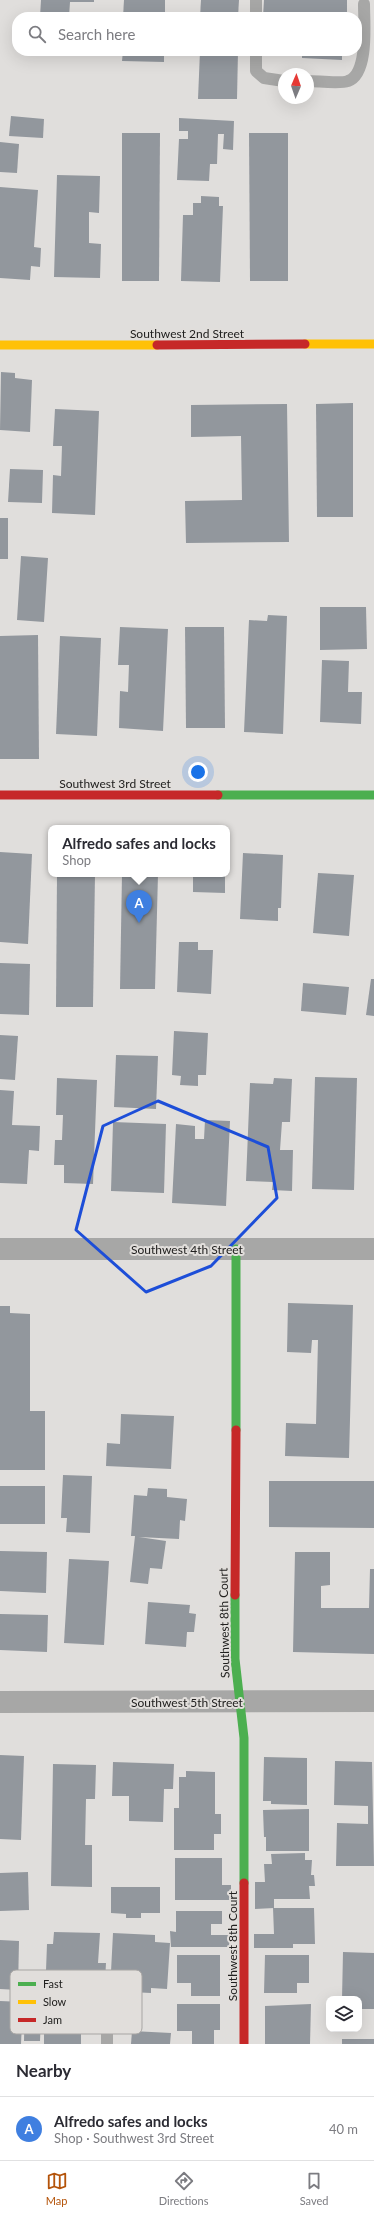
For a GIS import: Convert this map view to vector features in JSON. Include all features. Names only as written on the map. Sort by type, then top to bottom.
[{"type":"street","name":"Southwest 2nd Street","points":[[0,345],[374,344]]},
{"type":"street","name":"Southwest 3rd Street","points":[[0,795],[374,795]]},
{"type":"street","name":"Southwest 8th Court","points":[[236,1249],[235,1659],[244,1738],[244,2044]]},
{"type":"street","name":"Southwest 4th Street","points":[[0,1250],[374,1249]]},
{"type":"street","name":"Southwest 5th Street","points":[[0,1702],[240,1703],[374,1701]]},
{"type":"lane","points":[[256,0],[256,12]]},
{"type":"lane","points":[[314,81],[348,81],[359,73],[363,58],[364,4]]},
{"type":"lane","points":[[256,56],[256,70],[264,78],[278,80]]},
{"type":"highlighted area","points":[[158,1101],[268,1147],[277,1198],[211,1266],[146,1292],[76,1230],[103,1126]]},
{"type":"building","points":[[41,0],[94,0],[94,2],[70,2],[69,12],[40,12]]},
{"type":"building","points":[[124,0],[165,0],[165,12],[123,12]]},
{"type":"building","points":[[201,0],[239,0],[238,12],[200,12]]},
{"type":"building","points":[[264,0],[347,0],[347,12],[263,12]]},
{"type":"building","points":[[122,56],[164,56],[164,62],[122,61]]},
{"type":"building","points":[[200,56],[238,56],[237,99],[198,99]]},
{"type":"building","points":[[302,56],[342,56],[342,60],[302,58]]},
{"type":"building","points":[[11,116],[44,119],[43,138],[9,136]]},
{"type":"building","points":[[179,118],[234,121],[233,150],[223,149],[224,134],[218,134],[217,164],[210,164],[209,181],[177,180],[179,139],[188,139],[188,131],[179,131]]},
{"type":"building","points":[[122,133],[160,133],[159,281],[122,281]]},
{"type":"building","points":[[249,133],[288,133],[288,281],[250,281]]},
{"type":"building","points":[[0,142],[19,144],[17,173],[0,172]]},
{"type":"building","points":[[57,175],[100,176],[99,213],[89,212],[89,243],[101,244],[100,278],[54,277]]},
{"type":"building","points":[[0,187],[38,190],[34,247],[41,248],[40,267],[31,266],[30,280],[0,278]]},
{"type":"building","points":[[201,196],[219,197],[219,206],[223,206],[220,282],[181,281],[183,215],[193,215],[193,203],[201,203]]},
{"type":"building","points":[[1,372],[15,373],[15,378],[32,380],[30,432],[0,430]]},
{"type":"building","points":[[353,403],[353,517],[317,517],[316,404]]},
{"type":"building","points":[[287,404],[289,542],[186,543],[185,501],[242,500],[241,436],[191,437],[191,405]]},
{"type":"building","points":[[55,409],[99,411],[95,515],[52,513],[53,475],[61,476],[62,446],[53,446]]},
{"type":"building","points":[[10,469],[43,470],[42,503],[8,502]]},
{"type":"building","points":[[0,518],[8,518],[8,559],[0,559]]},
{"type":"building","points":[[21,556],[48,558],[44,622],[17,620]]},
{"type":"building","points":[[320,607],[366,607],[367,649],[320,650]]},
{"type":"building","points":[[268,615],[287,616],[283,734],[244,732],[249,620],[267,621]]},
{"type":"building","points":[[120,627],[168,629],[163,731],[119,728],[120,691],[128,692],[129,665],[118,665]]},
{"type":"building","points":[[185,627],[224,627],[225,728],[186,728]]},
{"type":"building","points":[[38,635],[39,759],[0,759],[0,636]]},
{"type":"building","points":[[60,636],[101,638],[97,736],[56,734]]},
{"type":"building","points":[[322,660],[349,661],[348,692],[362,692],[361,724],[320,722]]},
{"type":"building","points":[[0,852],[32,854],[28,944],[0,942]]},
{"type":"building","points":[[243,853],[283,855],[281,908],[278,908],[278,921],[240,919]]},
{"type":"building","points":[[318,873],[354,875],[349,936],[313,933]]},
{"type":"building","points":[[57,877],[95,877],[93,1007],[56,1007]]},
{"type":"building","points":[[122,877],[158,877],[155,989],[120,989]]},
{"type":"building","points":[[193,877],[225,877],[225,893],[193,892]]},
{"type":"building","points":[[179,942],[198,942],[198,950],[213,950],[211,994],[177,992]]},
{"type":"building","points":[[0,963],[30,964],[29,1015],[0,1014]]},
{"type":"building","points":[[371,979],[374,979],[374,1016],[366,1015]]},
{"type":"building","points":[[303,983],[349,987],[346,1015],[301,1011]]},
{"type":"building","points":[[174,1031],[208,1033],[206,1075],[198,1075],[198,1086],[180,1085],[181,1076],[172,1075]]},
{"type":"building","points":[[0,1035],[18,1036],[15,1080],[0,1079]]},
{"type":"building","points":[[116,1055],[158,1056],[156,1109],[114,1107]]},
{"type":"building","points":[[315,1077],[357,1078],[354,1190],[312,1189]]},
{"type":"building","points":[[57,1078],[97,1080],[93,1184],[64,1183],[64,1165],[54,1165],[55,1140],[62,1140],[63,1115],[56,1115]]},
{"type":"building","points":[[274,1078],[292,1079],[290,1122],[282,1122],[280,1150],[293,1150],[292,1191],[272,1190],[273,1182],[246,1181],[250,1083],[273,1084]]},
{"type":"building","points":[[0,1090],[14,1091],[12,1125],[40,1126],[39,1151],[29,1150],[27,1184],[0,1183]]},
{"type":"building","points":[[205,1120],[230,1121],[226,1206],[172,1203],[176,1124],[195,1126],[195,1139],[204,1139]]},
{"type":"building","points":[[113,1122],[166,1124],[164,1193],[111,1191]]},
{"type":"building","points":[[288,1303],[353,1305],[349,1458],[285,1456],[286,1423],[316,1424],[318,1340],[312,1340],[311,1353],[287,1352]]},
{"type":"building","points":[[0,1306],[10,1306],[10,1313],[30,1314],[30,1411],[45,1411],[45,1470],[0,1470]]},
{"type":"building","points":[[121,1414],[174,1416],[171,1469],[106,1466],[107,1443],[120,1444]]},
{"type":"building","points":[[63,1475],[92,1476],[90,1533],[66,1532],[67,1518],[61,1518]]},
{"type":"building","points":[[269,1481],[374,1481],[374,1528],[269,1527]]},
{"type":"building","points":[[0,1486],[45,1486],[45,1524],[0,1524]]},
{"type":"building","points":[[148,1488],[167,1489],[167,1497],[187,1499],[185,1521],[180,1520],[179,1539],[139,1537],[166,1541],[162,1569],[150,1568],[148,1584],[130,1582],[135,1536],[131,1536],[134,1495],[147,1496]]},
{"type":"building","points":[[0,1551],[47,1552],[46,1593],[0,1591]]},
{"type":"building","points":[[295,1552],[330,1552],[330,1585],[321,1586],[321,1608],[369,1608],[370,1569],[374,1569],[374,1654],[293,1652]]},
{"type":"building","points":[[69,1559],[109,1561],[104,1645],[64,1643]]},
{"type":"building","points":[[148,1602],[190,1605],[189,1613],[196,1614],[194,1632],[187,1632],[186,1647],[145,1644]]},
{"type":"building","points":[[0,1614],[48,1615],[47,1652],[0,1650]]},
{"type":"building","points":[[0,1755],[24,1756],[21,1840],[0,1839]]},
{"type":"building","points":[[264,1757],[307,1758],[307,1805],[271,1804],[271,1801],[263,1801]]},
{"type":"building","points":[[335,1761],[372,1762],[374,1866],[336,1866],[337,1823],[368,1824],[368,1806],[334,1805]]},
{"type":"building","points":[[113,1762],[174,1764],[173,1789],[164,1789],[163,1822],[129,1821],[129,1796],[112,1796]]},
{"type":"building","points":[[53,1764],[96,1765],[95,1799],[86,1799],[85,1845],[92,1845],[92,1887],[51,1886]]},
{"type":"building","points":[[186,1771],[215,1772],[215,1814],[221,1814],[221,1834],[214,1834],[214,1850],[174,1850],[174,1808],[179,1808],[179,1777],[186,1777]]},
{"type":"building","points":[[309,1809],[309,1851],[266,1851],[263,1810]]},
{"type":"building","points":[[305,1853],[305,1860],[312,1860],[311,1875],[314,1875],[315,1886],[309,1886],[310,1899],[274,1899],[274,1908],[255,1909],[255,1882],[265,1882],[264,1864],[272,1864],[271,1854]]},
{"type":"building","points":[[175,1858],[222,1858],[222,1885],[231,1885],[231,1900],[175,1900]]},
{"type":"building","points":[[28,1872],[29,1910],[0,1911],[0,1873]]},
{"type":"building","points":[[111,1887],[160,1887],[160,1913],[141,1913],[141,1918],[126,1918],[126,1914],[111,1913]]},
{"type":"building","points":[[273,1908],[314,1908],[315,1944],[293,1944],[293,1948],[254,1948],[254,1934],[274,1934]]},
{"type":"building","points":[[176,1911],[222,1911],[222,1924],[211,1924],[211,1935],[230,1935],[229,1947],[171,1947],[170,1931],[176,1932]]},
{"type":"building","points":[[54,1932],[100,1933],[98,1963],[106,1963],[106,1970],[46,1970],[47,1944],[53,1944]]},
{"type":"building","points":[[113,1933],[155,1935],[155,1942],[170,1943],[167,1989],[151,1988],[151,1993],[142,1993],[142,1970],[111,1970]]},
{"type":"building","points":[[0,1940],[19,1941],[18,1970],[10,1970],[10,1990],[0,1989]]},
{"type":"building","points":[[343,1952],[374,1953],[374,2009],[362,2009],[362,1996],[342,1996]]},
{"type":"building","points":[[177,1955],[220,1955],[220,1996],[191,1996],[191,1983],[177,1983]]},
{"type":"building","points":[[265,1955],[309,1955],[309,1983],[297,1983],[297,1993],[264,1993]]},
{"type":"building","points":[[0,2001],[10,2001],[10,2034],[21,2034],[21,2044],[0,2044]]},
{"type":"building","points":[[177,2004],[220,2004],[220,2030],[214,2030],[214,2044],[192,2044],[192,2031],[177,2031]]},
{"type":"building","points":[[311,2004],[310,2044],[265,2044],[265,2006]]},
{"type":"building","points":[[142,2032],[171,2033],[170,2044],[131,2044],[132,2034],[142,2034]]},
{"type":"building","points":[[24,2034],[40,2034],[40,2041],[24,2041]]},
{"type":"building","points":[[44,2034],[81,2034],[81,2044],[44,2044]]},
{"type":"building","points":[[342,2039],[374,2039],[374,2044],[342,2044]]},
{"type":"traffic: fast","points":[[218,795],[374,795]]},
{"type":"traffic: fast","points":[[236,1249],[236,1430]]},
{"type":"traffic: fast","points":[[235,1595],[235,1659],[244,1738],[244,1883]]},
{"type":"traffic: slow","points":[[305,344],[374,344]]},
{"type":"traffic: slow","points":[[0,345],[157,345]]},
{"type":"traffic: jam","points":[[157,345],[305,344]]},
{"type":"traffic: jam","points":[[0,795],[218,795]]},
{"type":"traffic: jam","points":[[235,1595],[236,1430]]},
{"type":"traffic: jam","points":[[244,1883],[244,2044]]},
{"type":"place","name":"Alfredo safes and locks","points":[[139,923]]}]
